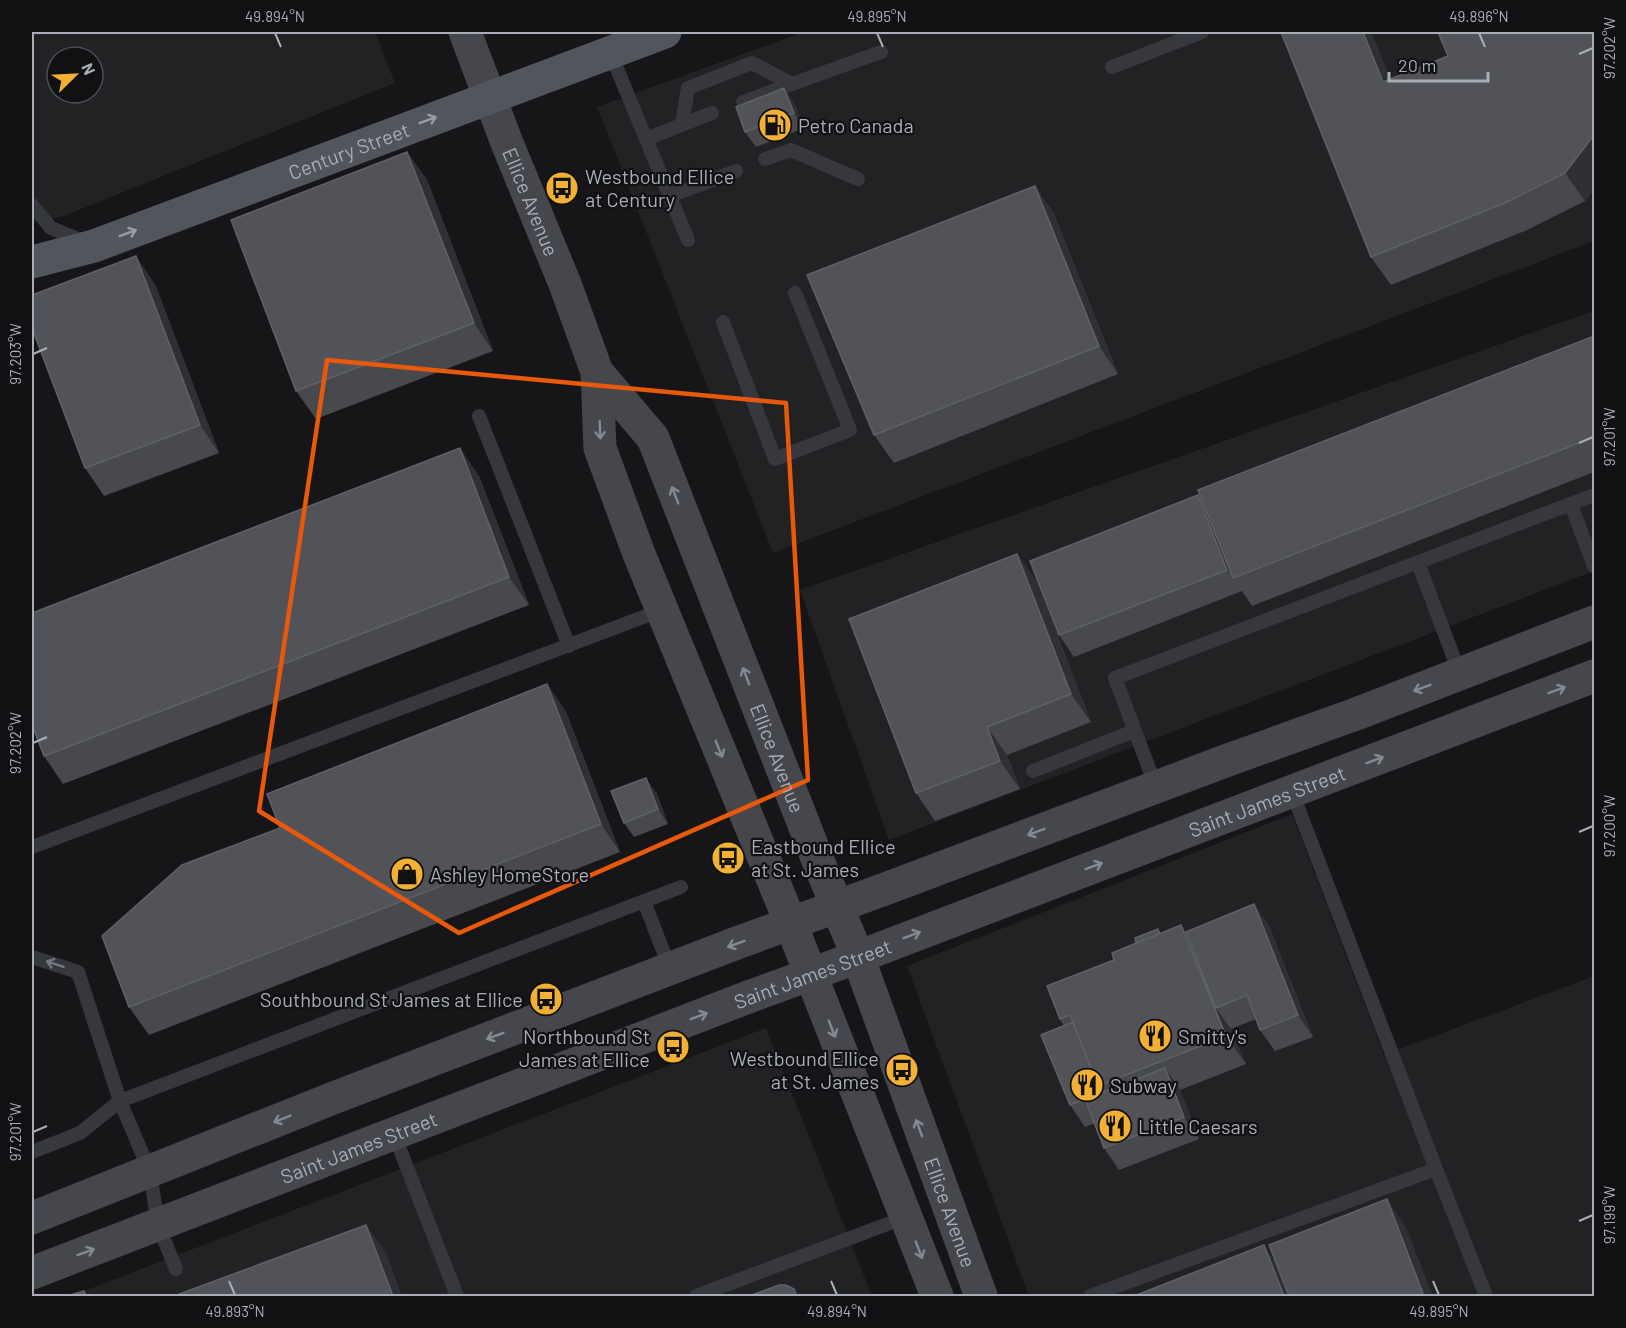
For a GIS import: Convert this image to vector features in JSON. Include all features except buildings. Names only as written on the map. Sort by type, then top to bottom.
[{"type":"main road","name":"Ellice Avenue","points":[[465,32],[565,284],[597,372],[600,448],[639,554],[791,924],[937,1296]]},
{"type":"main road","name":"Century Street","points":[[32,262],[94,246],[665,32]]},
{"type":"main road","name":"Ellice Avenue","points":[[597,372],[653,438],[858,957],[981,1296]]},
{"type":"main road","points":[[32,1218],[336,1097],[670,969],[1356,714],[1594,622]]},
{"type":"main road","name":"Saint James Street","points":[[32,1273],[751,996],[1594,676]]},
{"type":"lane","points":[[1112,67],[1202,32]]},
{"type":"lane","points":[[610,52],[688,240]]},
{"type":"lane","points":[[743,102],[881,52]]},
{"type":"lane","points":[[682,124],[688,88],[752,63],[792,84]]},
{"type":"lane","points":[[646,139],[712,113]]},
{"type":"lane","points":[[765,159],[792,150],[858,179]]},
{"type":"lane","points":[[670,196],[736,171]]},
{"type":"lane","points":[[32,203],[51,228],[94,246]]},
{"type":"lane","points":[[723,322],[776,459],[850,430],[795,293]]},
{"type":"lane","points":[[479,416],[569,646]]},
{"type":"lane","points":[[1156,787],[1115,678],[1594,495]]},
{"type":"lane","points":[[1571,505],[1594,566]]},
{"type":"lane","points":[[1418,563],[1460,674]]},
{"type":"lane","points":[[32,847],[662,610]]},
{"type":"lane","points":[[1033,771],[1134,731]]},
{"type":"lane","points":[[1292,792],[1485,1296]]},
{"type":"lane","points":[[32,1152],[80,1133],[120,1101],[681,886]]},
{"type":"lane","points":[[644,901],[670,969]]},
{"type":"lane","points":[[32,957],[78,972],[120,1101],[150,1172],[158,1225],[176,1269]]},
{"type":"lane","points":[[394,1134],[457,1296]]},
{"type":"lane","points":[[1089,1296],[1436,1169]]},
{"type":"lane","points":[[696,1296],[906,1217]]},
{"type":"highlighted area","points":[[327,360],[786,403],[808,780],[459,933],[259,811]]},
{"type":"shaded area","points":[[32,32],[375,32],[395,83],[64,216],[32,222]]},
{"type":"shaded area","points":[[803,32],[1594,32],[1594,241],[773,553],[597,107]]},
{"type":"shaded area","points":[[1594,311],[1594,571],[889,840],[800,590]]},
{"type":"shaded area","points":[[1292,814],[1384,1055],[1594,976],[1594,1296],[1029,1296],[907,966]]},
{"type":"shaded area","points":[[766,1028],[872,1296],[71,1296]]},
{"type":"place","name":"Petro Canada","points":[[775,125]]},
{"type":"place","name":"Westbound Ellice at Century","points":[[562,188]]},
{"type":"place","name":"Eastbound Ellice at St. James","points":[[728,858]]},
{"type":"place","name":"Ashley HomeStore","points":[[407,874]]},
{"type":"place","name":"Southbound St James at Ellice","points":[[546,999]]},
{"type":"place","name":"Smitty's","points":[[1155,1036]]},
{"type":"place","name":"Northbound St James at Ellice","points":[[673,1047]]},
{"type":"place","name":"Westbound Ellice at St. James","points":[[902,1070]]},
{"type":"place","name":"Subway","points":[[1087,1085]]},
{"type":"place","name":"Little Caesars","points":[[1115,1126]]}]
